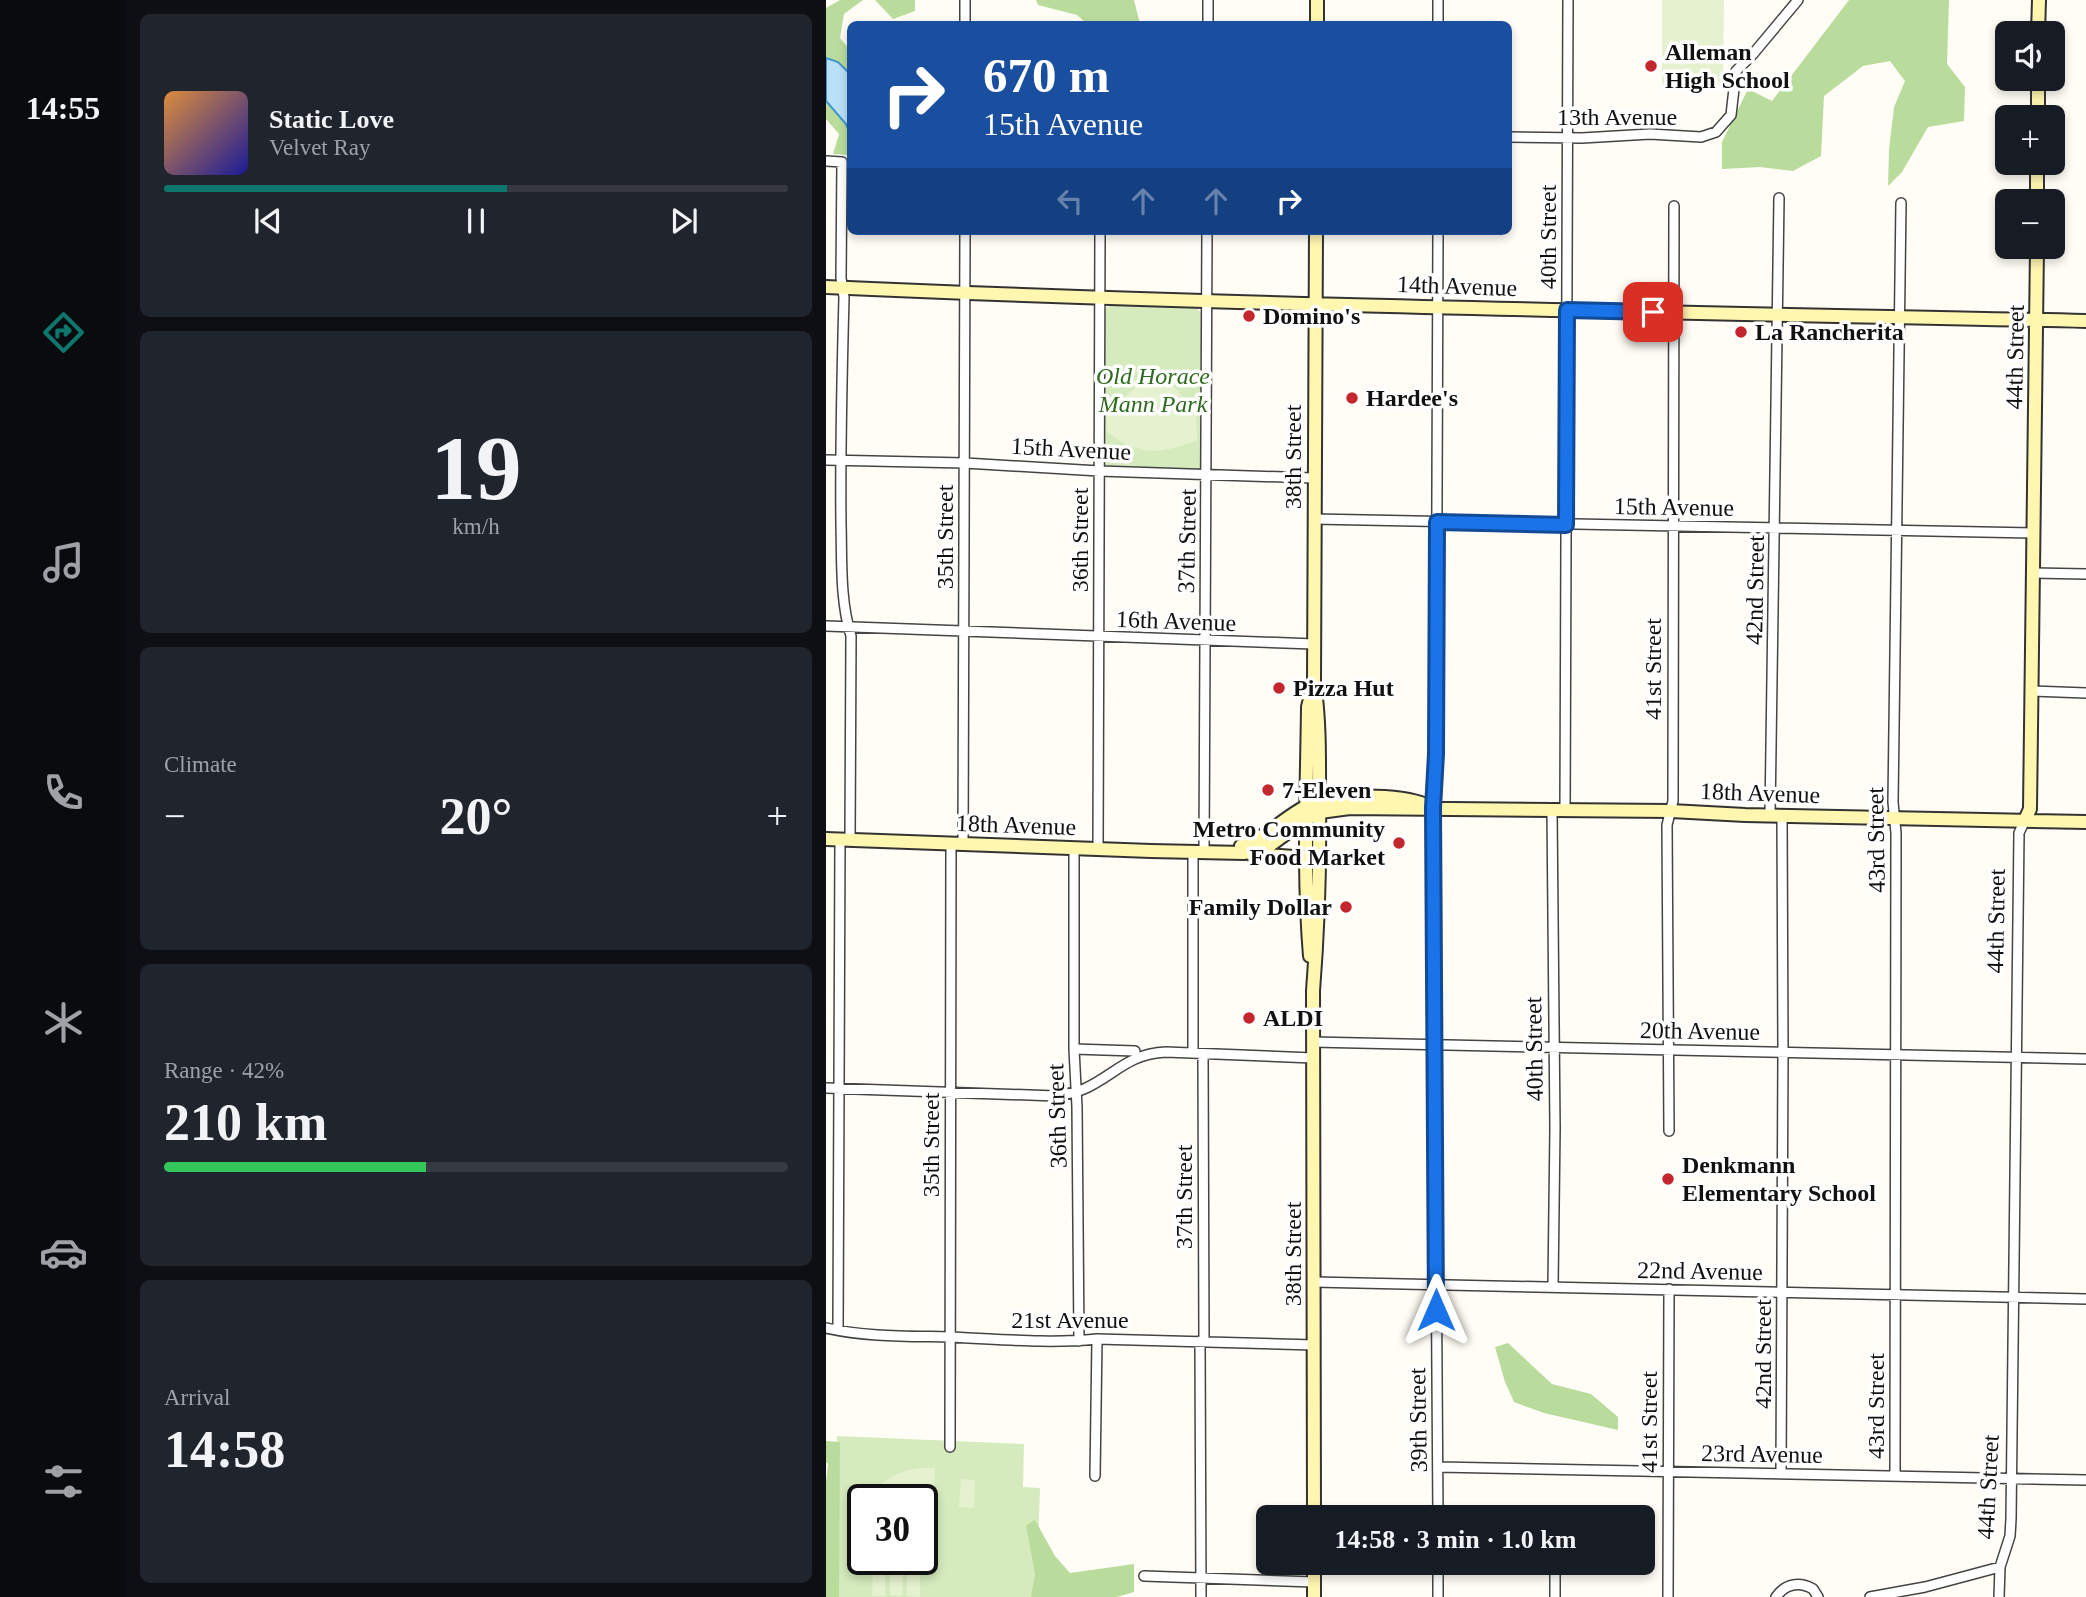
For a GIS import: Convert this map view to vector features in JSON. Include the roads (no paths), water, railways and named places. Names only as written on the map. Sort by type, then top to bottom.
[{"type":"street","points":[[965,0],[965,21]]},
{"type":"street","points":[[1208,0],[1208,21]]},
{"type":"street","points":[[1317,0],[1317,21]]},
{"type":"street","points":[[1438,0],[1438,21]]},
{"type":"street","name":"40th Street","points":[[1553,1286],[1553,1048],[1566,525],[1568,0]]},
{"type":"street","name":"13th Avenue","points":[[1512,136],[1567,138],[1623,134],[1700,137],[1716,132],[1731,115],[1736,71],[1798,0]]},
{"type":"street","points":[[2038,21],[2039,0]]},
{"type":"street","points":[[826,161],[842,162],[842,288],[845,297],[840,460],[842,562],[851,636],[839,1088],[838,1330]]},
{"type":"street","name":"42nd Street","points":[[1779,198],[1775,527],[1776,815],[1783,1052],[1781,1473]]},
{"type":"street","name":"43rd Street","points":[[1895,1476],[1896,1054],[1893,802],[1901,203]]},
{"type":"street","name":"41st Street","points":[[1669,1131],[1667,825],[1673,801],[1674,206]]},
{"type":"street","name":"35th Street","points":[[950,1447],[950,1092],[964,632],[965,235]]},
{"type":"street","name":"36th Street","points":[[1098,849],[1100,235]]},
{"type":"street","name":"37th Street","points":[[1201,1597],[1198,852],[1205,642],[1207,235]]},
{"type":"street","name":"38th Street","points":[[1313,991],[1319,923],[1317,707],[1314,682],[1316,235]]},
{"type":"street","name":"39th Street","points":[[1438,235],[1436,754],[1433,808],[1438,1505]]},
{"type":"street","name":"44th Street","points":[[1999,1597],[2000,1567],[2010,1536],[2018,832],[2030,809],[2037,259]]},
{"type":"street","name":"14th Avenue","points":[[826,287],[1206,302],[2086,321]]},
{"type":"street","name":"15th Avenue","points":[[826,460],[965,463],[1099,471],[1314,478]]},
{"type":"street","name":"15th Avenue","points":[[1314,519],[2033,533]]},
{"type":"street","points":[[2033,573],[2086,574]]},
{"type":"street","name":"16th Avenue","points":[[826,626],[1314,644]]},
{"type":"street","name":"38th Street","points":[[1314,682],[1308,707],[1306,813],[1306,909],[1313,991],[1314,1505]]},
{"type":"street","points":[[2031,691],[2086,693]]},
{"type":"street","name":"18th Avenue","points":[[1198,852],[1240,846],[1262,838],[1337,798],[1390,798],[1418,802],[1433,808],[1671,811],[2086,822]]},
{"type":"street","name":"18th Avenue","points":[[826,839],[1244,853],[1269,846],[1306,813]]},
{"type":"street","name":"36th Street","points":[[1074,848],[1079,1341]]},
{"type":"street","points":[[1244,853],[1294,857],[1304,861],[1306,868]]},
{"type":"street","name":"20th Avenue","points":[[1313,1042],[2086,1059]]},
{"type":"street","points":[[1074,1049],[1135,1051]]},
{"type":"street","points":[[826,1088],[1056,1096],[1077,1092],[1143,1055],[1166,1052],[1313,1058]]},
{"type":"street","name":"22nd Avenue","points":[[1314,1282],[2086,1299]]},
{"type":"street","name":"41st Street","points":[[1668,1597],[1669,1289]]},
{"type":"street","name":"21st Avenue","points":[[826,1328],[867,1335],[1314,1345]]},
{"type":"street","points":[[1095,1476],[1097,1339]]},
{"type":"street","name":"23rd Avenue","points":[[1438,1467],[2086,1480]]},
{"type":"street","points":[[1870,1597],[1925,1587],[2000,1567]]},
{"type":"street","points":[[1314,1575],[1314,1597]]},
{"type":"street","points":[[1438,1575],[1438,1597]]},
{"type":"street","points":[[1555,1575],[1555,1597]]},
{"type":"street","points":[[1144,1576],[1314,1582]]},
{"type":"street","points":[[1776,1597],[1785,1588],[1797,1584],[1813,1589],[1818,1597]]},
{"type":"water","points":[[826,58],[838,62],[847,71],[847,126],[826,101]]},
{"type":"place","name":"Alleman High School","points":[[1651,66]]},
{"type":"place","name":"Domino's","points":[[1249,316]]},
{"type":"place","name":"La Rancherita","points":[[1741,332]]},
{"type":"place","name":"Hardee's","points":[[1352,398]]},
{"type":"place","name":"Pizza Hut","points":[[1279,688]]},
{"type":"place","name":"7-Eleven","points":[[1268,790]]},
{"type":"place","name":"Metro Community Food Market","points":[[1399,843]]},
{"type":"place","name":"Family Dollar","points":[[1346,907]]},
{"type":"place","name":"ALDI","points":[[1249,1018]]},
{"type":"place","name":"Denkmann Elementary School","points":[[1668,1179]]},
{"type":"park label","name":"Old Horace Mann Park","points":[[1153,390]]}]
